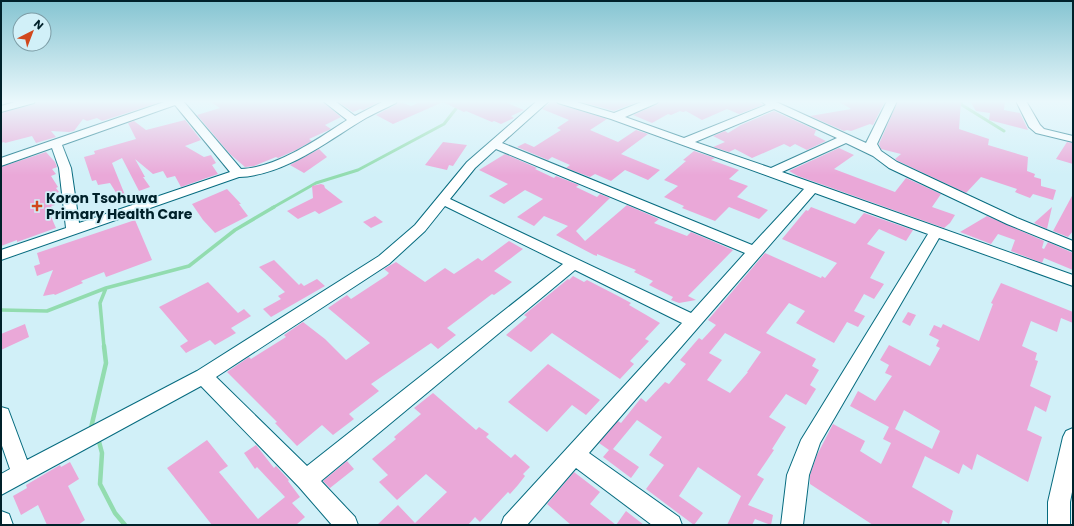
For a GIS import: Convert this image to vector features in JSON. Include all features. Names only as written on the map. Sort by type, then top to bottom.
[{"type":"street","points":[[1,162],[106,126]]},
{"type":"street","points":[[198,126],[238,173]]},
{"type":"street","points":[[1,255],[238,173],[245,174],[268,168],[335,134],[346,126]]},
{"type":"street","points":[[1,485],[204,376],[384,260],[420,228],[471,165],[515,126]]},
{"type":"street","points":[[637,126],[1073,281]]},
{"type":"street","points":[[684,142],[720,126]]},
{"type":"street","points":[[819,126],[851,140],[874,148],[893,165],[1012,221],[1073,246]]},
{"type":"street","points":[[874,148],[883,126]]},
{"type":"street","points":[[1034,126],[1040,131],[1073,140]]},
{"type":"street","points":[[771,173],[851,140]]},
{"type":"street","points":[[56,143],[65,168],[73,230]]},
{"type":"street","points":[[495,144],[754,252]]},
{"type":"street","points":[[512,525],[812,188]]},
{"type":"street","points":[[442,200],[693,321]]},
{"type":"street","points":[[792,525],[798,475],[810,440],[936,232]]},
{"type":"street","points":[[306,480],[574,263]]},
{"type":"street","points":[[204,376],[306,480],[347,525]]},
{"type":"street","points":[[1,415],[22,474]]},
{"type":"street","points":[[1059,525],[1059,502],[1073,437]]},
{"type":"street","points":[[575,455],[672,525]]},
{"type":"building","points":[[1,126],[78,126],[74,131],[51,131],[56,137],[36,143],[32,136],[1,143]]},
{"type":"building","points":[[129,126],[140,126],[146,130],[163,126],[189,126],[201,140],[185,146],[204,157],[211,155],[216,163],[212,165],[218,174],[181,187],[175,176],[167,178],[163,171],[153,174],[135,159],[145,177],[143,177],[150,187],[139,191],[122,158],[112,163],[127,200],[122,202],[110,183],[98,185],[96,180],[92,181],[84,157],[95,154],[94,151],[136,139]]},
{"type":"building","points":[[206,126],[326,126],[331,129],[309,139],[312,141],[296,150],[254,166],[245,167],[230,154]]},
{"type":"building","points":[[561,126],[597,126],[590,130],[618,142],[636,130],[648,134],[621,154],[660,170],[648,180],[625,170],[611,181],[595,174],[590,177],[566,168],[570,165],[552,157],[548,160],[517,147],[525,143],[534,147],[561,130],[557,128]]},
{"type":"building","points":[[740,126],[806,126],[816,130],[814,135],[826,141],[807,150],[795,144],[790,147],[784,144],[752,158],[735,149],[729,152],[713,147],[725,142],[713,136],[725,131],[728,133]]},
{"type":"building","points":[[832,126],[866,126],[851,131],[844,131]]},
{"type":"building","points":[[887,126],[959,126],[959,129],[989,139],[988,145],[1028,157],[1027,171],[1035,174],[1034,177],[1041,179],[1041,186],[1056,190],[1053,200],[1033,194],[1030,198],[1015,192],[1017,189],[981,177],[966,193],[898,161],[895,159],[901,154],[881,149],[879,144]]},
{"type":"building","points":[[1011,126],[1026,126],[1028,130]]},
{"type":"building","points":[[443,142],[467,145],[453,166],[449,165],[447,170],[425,165]]},
{"type":"building","points":[[1067,142],[1073,143],[1073,164],[1056,159]]},
{"type":"building","points":[[839,148],[854,155],[834,169],[895,192],[906,178],[941,194],[932,207],[955,215],[950,223],[944,228],[798,176],[789,171]]},
{"type":"building","points":[[319,149],[327,157],[304,173],[290,165]]},
{"type":"building","points":[[694,151],[715,158],[711,160],[739,170],[729,179],[748,186],[737,197],[768,210],[759,219],[729,207],[715,221],[682,208],[684,206],[664,197],[678,186],[664,180],[686,161],[683,160]]},
{"type":"building","points":[[46,152],[55,162],[57,167],[52,169],[56,174],[51,176],[58,187],[56,188],[59,192],[49,196],[55,205],[51,206],[54,210],[49,212],[56,228],[1,246],[1,167]]},
{"type":"building","points":[[505,154],[537,168],[535,169],[554,178],[556,176],[579,185],[576,187],[597,197],[600,194],[610,198],[576,231],[585,241],[627,205],[659,219],[654,223],[687,236],[691,232],[733,250],[688,296],[696,300],[679,303],[671,300],[673,297],[649,285],[653,281],[634,272],[636,270],[597,254],[597,256],[594,255],[556,235],[568,226],[544,216],[534,226],[517,217],[543,199],[525,190],[504,204],[489,196],[508,184],[479,170]]},
{"type":"building","points":[[321,184],[343,202],[319,214],[315,211],[298,219],[287,211],[313,198],[312,186]]},
{"type":"building","points":[[227,189],[241,204],[239,204],[248,216],[215,233],[203,220],[192,204]]},
{"type":"building","points":[[1073,194],[1073,231],[1068,237],[1053,231]]},
{"type":"building","points":[[811,207],[855,224],[864,213],[913,230],[906,241],[879,229],[867,244],[885,252],[870,278],[884,284],[874,299],[864,294],[854,311],[865,316],[858,327],[847,322],[834,343],[796,323],[805,311],[789,303],[766,333],[816,359],[812,366],[819,370],[810,385],[816,389],[806,405],[786,394],[769,417],[786,427],[772,449],[774,450],[757,475],[764,479],[748,505],[773,515],[771,525],[755,519],[752,525],[727,525],[741,496],[698,467],[679,496],[703,513],[694,525],[646,489],[664,465],[649,455],[662,437],[637,420],[613,449],[639,467],[631,478],[603,457],[609,450],[599,443],[618,421],[621,423],[641,398],[646,402],[665,382],[669,384],[686,364],[680,360],[699,338],[702,340],[716,325],[708,320],[765,253],[821,278],[822,276],[825,278],[837,263],[782,239],[806,210],[808,211]],"holes":[[[725,333],[761,352],[748,372],[730,393],[707,380],[722,360],[709,353]]]},
{"type":"building","points":[[1052,207],[1047,229],[1034,223]]},
{"type":"building","points":[[375,216],[383,222],[371,228],[363,222]]},
{"type":"building","points":[[987,216],[1044,241],[1042,248],[1044,249],[1048,242],[1073,253],[1073,270],[1044,258],[1042,263],[1011,251],[1015,240],[998,234],[991,244],[960,232]]},
{"type":"building","points":[[135,220],[152,260],[106,277],[104,272],[81,281],[83,283],[55,295],[43,296],[53,270],[37,276],[34,266],[40,264],[37,253]]},
{"type":"building","points":[[509,241],[523,249],[494,271],[512,282],[494,295],[492,294],[447,328],[456,335],[438,349],[431,343],[371,384],[379,391],[349,414],[354,419],[333,435],[322,425],[297,446],[275,423],[277,422],[227,372],[249,357],[251,359],[286,337],[284,335],[303,322],[325,339],[346,360],[370,343],[328,308],[347,295],[351,299],[386,276],[389,273],[384,269],[396,262],[425,282],[445,268],[454,274],[478,258],[482,261]]},
{"type":"building","points":[[274,260],[299,285],[301,283],[304,286],[317,279],[325,286],[271,317],[263,309],[281,299],[278,296],[285,292],[259,267]]},
{"type":"building","points":[[573,276],[584,282],[587,280],[620,297],[631,303],[629,305],[660,323],[645,339],[649,341],[630,361],[634,364],[620,379],[552,333],[531,352],[506,335],[527,317],[524,315]]},
{"type":"building","points":[[208,282],[238,313],[244,309],[251,316],[231,328],[236,333],[215,345],[210,340],[186,353],[180,346],[188,341],[159,307]]},
{"type":"building","points":[[1001,283],[1073,312],[1073,323],[1061,318],[1057,332],[1031,321],[1022,346],[1037,353],[1035,360],[1038,361],[1030,386],[1051,396],[1046,412],[1035,406],[1027,430],[1042,437],[1028,482],[977,454],[972,470],[963,464],[959,474],[925,456],[912,487],[953,511],[949,524],[943,520],[941,525],[873,525],[810,484],[810,475],[817,455],[833,424],[865,441],[860,451],[881,464],[891,443],[883,439],[889,427],[850,406],[858,391],[875,401],[892,376],[885,373],[889,365],[880,360],[889,345],[930,366],[940,348],[936,346],[939,340],[929,335],[934,325],[941,328],[943,324],[979,341],[993,304],[991,303]],"holes":[[[904,410],[940,431],[932,449],[895,429]]]},
{"type":"building","points":[[908,312],[916,315],[910,326],[902,322]]},
{"type":"building","points":[[25,324],[29,337],[1,350],[1,334]]},
{"type":"building","points":[[548,364],[600,400],[586,415],[572,405],[547,432],[508,402]]},
{"type":"building","points":[[433,393],[476,430],[479,427],[489,434],[486,437],[511,458],[515,454],[530,467],[523,474],[525,476],[510,494],[508,492],[480,522],[475,517],[468,525],[377,525],[398,505],[415,523],[447,492],[426,474],[397,500],[379,482],[388,475],[372,459],[396,439],[394,437],[421,414],[414,408]]},
{"type":"building","points":[[207,440],[228,466],[219,472],[258,519],[285,497],[257,467],[255,469],[244,453],[256,445],[274,468],[276,466],[289,480],[288,481],[300,497],[292,503],[305,517],[296,525],[212,525],[167,468]]},
{"type":"building","points":[[347,461],[354,469],[330,488],[323,481]]},
{"type":"building","points":[[70,462],[79,479],[68,486],[85,520],[78,525],[47,525],[38,505],[21,515],[13,496],[27,488],[26,485],[60,465],[61,467]]},
{"type":"building","points":[[574,472],[600,492],[590,504],[616,525],[571,525],[547,504]]},
{"type":"building","points":[[626,511],[644,525],[616,525]]},
{"type":"waterway","points":[[272,208],[316,183],[358,170],[441,126]]},
{"type":"waterway","points":[[995,126],[1004,131]]},
{"type":"waterway","points":[[106,288],[189,266],[235,230],[274,207]]},
{"type":"waterway","points":[[1,310],[47,311],[106,288]]},
{"type":"waterway","points":[[104,347],[100,303],[106,288]]},
{"type":"waterway","points":[[93,430],[91,428],[106,363],[104,346]]},
{"type":"waterway","points":[[98,438],[102,453],[100,484],[115,513],[125,525]]},
{"type":"place","name":"Koron Tsohuwa Primary Health Care","points":[[37,206]]}]
